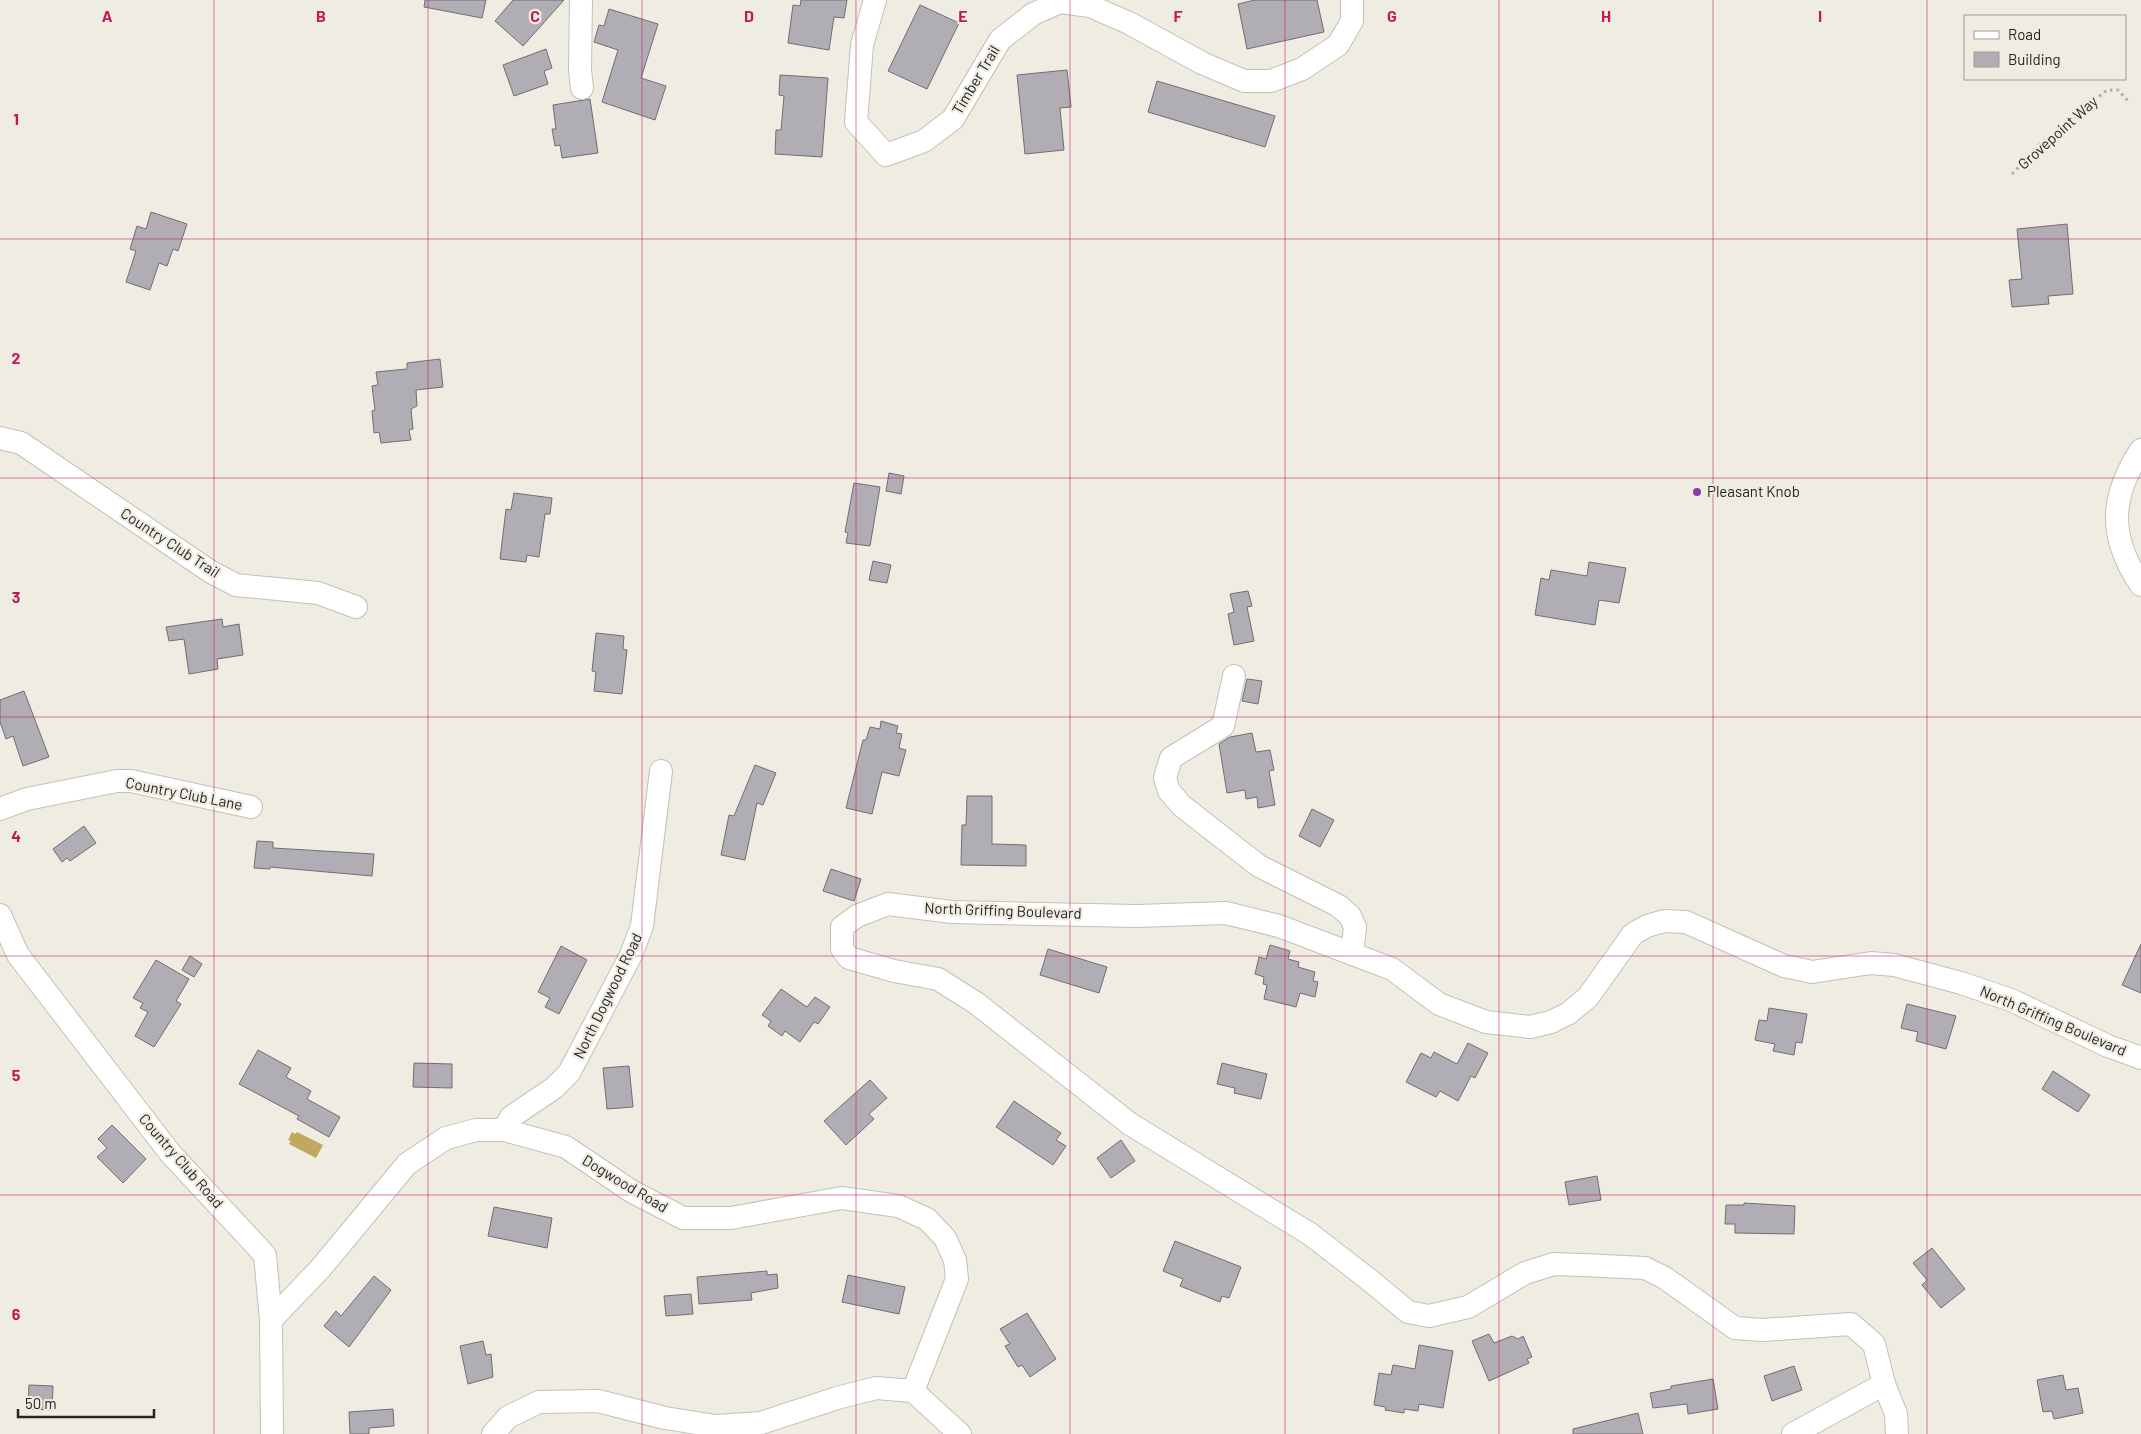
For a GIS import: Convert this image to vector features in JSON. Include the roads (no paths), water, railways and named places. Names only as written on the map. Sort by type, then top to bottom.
[{"type":"street","points":[[582,0],[580,70],[582,88]]},
{"type":"street","name":"Timber Trail","points":[[875,0],[862,45],[856,122],[886,155],[924,141],[953,119],[1000,40],[1033,14],[1060,2],[1090,6],[1129,23],[1202,63],[1244,81],[1272,81],[1302,69],[1338,45],[1352,21],[1352,0]]},
{"type":"street","name":"Country Club Trail","points":[[0,438],[21,443],[144,529],[211,572],[236,585],[318,593],[356,607]]},
{"type":"street","points":[[2141,450],[2131,465],[2123,484],[2118,506],[2117,525],[2120,548],[2129,568],[2141,586]]},
{"type":"street","points":[[1234,676],[1223,726],[1171,758],[1164,778],[1169,791],[1182,806],[1259,866],[1339,906],[1350,916],[1355,927],[1352,954]]},
{"type":"street","name":"North Dogwood Road","points":[[504,1130],[511,1117],[554,1088],[569,1073],[631,955],[642,926],[661,771]]},
{"type":"street","name":"Country Club Lane","points":[[0,809],[27,799],[58,792],[132,780],[251,807]]},
{"type":"street","name":"North Griffing Boulevard","points":[[1897,1434],[1896,1414],[1884,1384],[1874,1344],[1851,1324],[1762,1330],[1735,1328],[1665,1278],[1645,1268],[1554,1264],[1525,1273],[1468,1307],[1429,1316],[1408,1312],[1310,1234],[1130,1124],[976,1003],[938,979],[894,971],[849,958],[842,949],[842,926],[857,916],[888,904],[952,912],[1137,916],[1226,913],[1279,926],[1392,970],[1439,1004],[1486,1022],[1530,1027],[1551,1022],[1569,1013],[1588,997],[1633,934],[1647,926],[1664,921],[1686,922],[1784,966],[1812,972],[1879,964],[1894,965],[1961,983],[2011,1000],[2108,1046],[2141,1058]]},
{"type":"street","name":"Country Club Road","points":[[0,915],[18,955],[170,1153],[265,1255],[271,1320],[272,1434]]},
{"type":"street","name":"Dogwood Road","points":[[271,1320],[320,1269],[406,1164],[446,1138],[476,1130],[504,1130],[566,1147],[631,1191],[683,1218],[731,1218],[842,1198],[898,1206],[927,1219],[945,1238],[955,1260],[957,1279],[913,1391]]},
{"type":"street","points":[[1792,1434],[1884,1384]]},
{"type":"street","points":[[493,1434],[508,1417],[539,1402],[598,1401],[665,1418],[716,1426],[761,1423],[837,1398],[876,1388],[913,1391],[960,1434]]},
{"type":"place","name":"Pleasant Knob","points":[[1697,492]]}]
